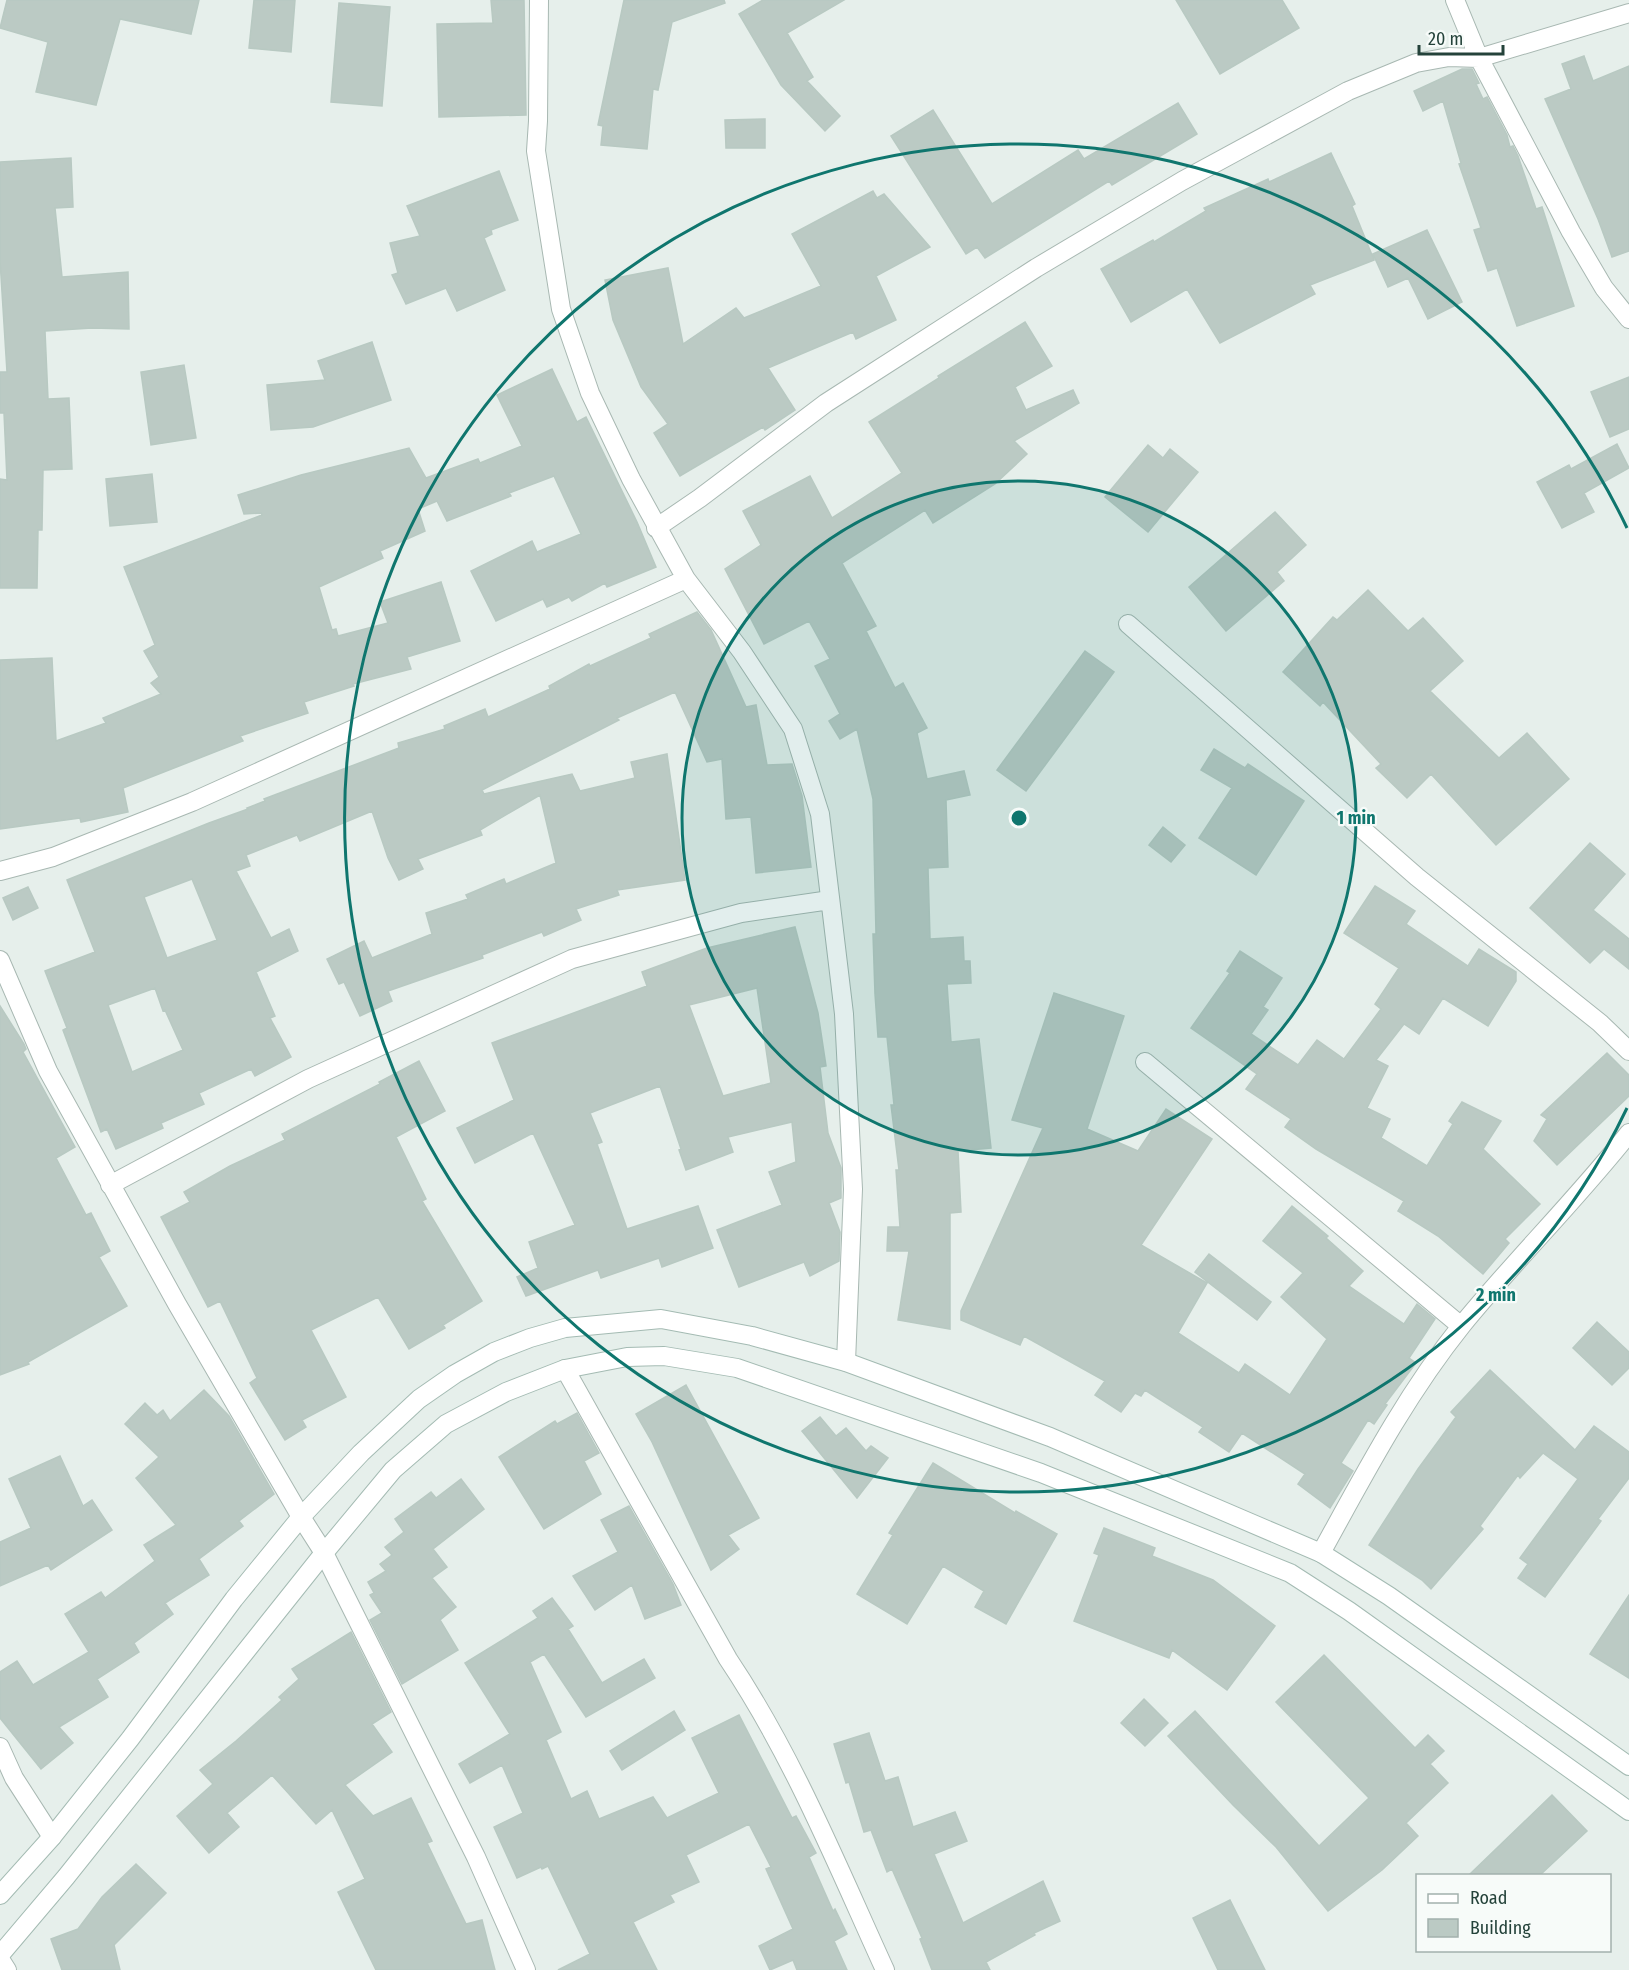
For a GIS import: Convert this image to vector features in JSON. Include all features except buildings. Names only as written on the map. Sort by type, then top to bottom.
[{"type":"street","points":[[539,0],[536,151],[561,309],[590,393],[656,528],[686,579],[742,652],[793,729],[820,814],[844,1014],[853,1189],[846,1362]]},
{"type":"street","points":[[1455,0],[1479,58],[1571,232],[1604,288],[1629,319]]},
{"type":"street","points":[[656,528],[826,404],[1036,268],[1182,181],[1348,91],[1416,63],[1449,57],[1479,58],[1629,13]]},
{"type":"street","points":[[0,872],[53,857],[192,802],[686,579]]},
{"type":"street","points":[[1128,624],[1417,877],[1591,1016],[1629,1051]]},
{"type":"street","points":[[110,1185],[308,1079],[572,959],[741,913],[830,900]]},
{"type":"street","points":[[0,960],[48,1071],[110,1185],[301,1517],[324,1552],[476,1857],[526,1970]]},
{"type":"street","points":[[1145,1062],[1461,1326]]},
{"type":"street","points":[[1321,1553],[1400,1411],[1461,1326],[1629,1134]]},
{"type":"street","points":[[0,1895],[52,1837],[130,1739],[234,1599],[301,1517],[361,1453],[419,1399],[455,1374],[494,1352],[530,1338],[566,1328],[661,1319],[752,1336],[846,1362],[1050,1437],[1321,1553],[1389,1596],[1629,1766]]},
{"type":"street","points":[[7,1970],[0,1957],[324,1552],[393,1470],[446,1424],[506,1392],[565,1369],[627,1357],[664,1356],[737,1368],[1041,1473],[1290,1573],[1369,1625],[1629,1811]]},
{"type":"street","points":[[565,1369],[728,1659],[749,1690],[807,1799],[885,1970]]},
{"type":"street","points":[[0,1747],[14,1778],[52,1837]]}]
